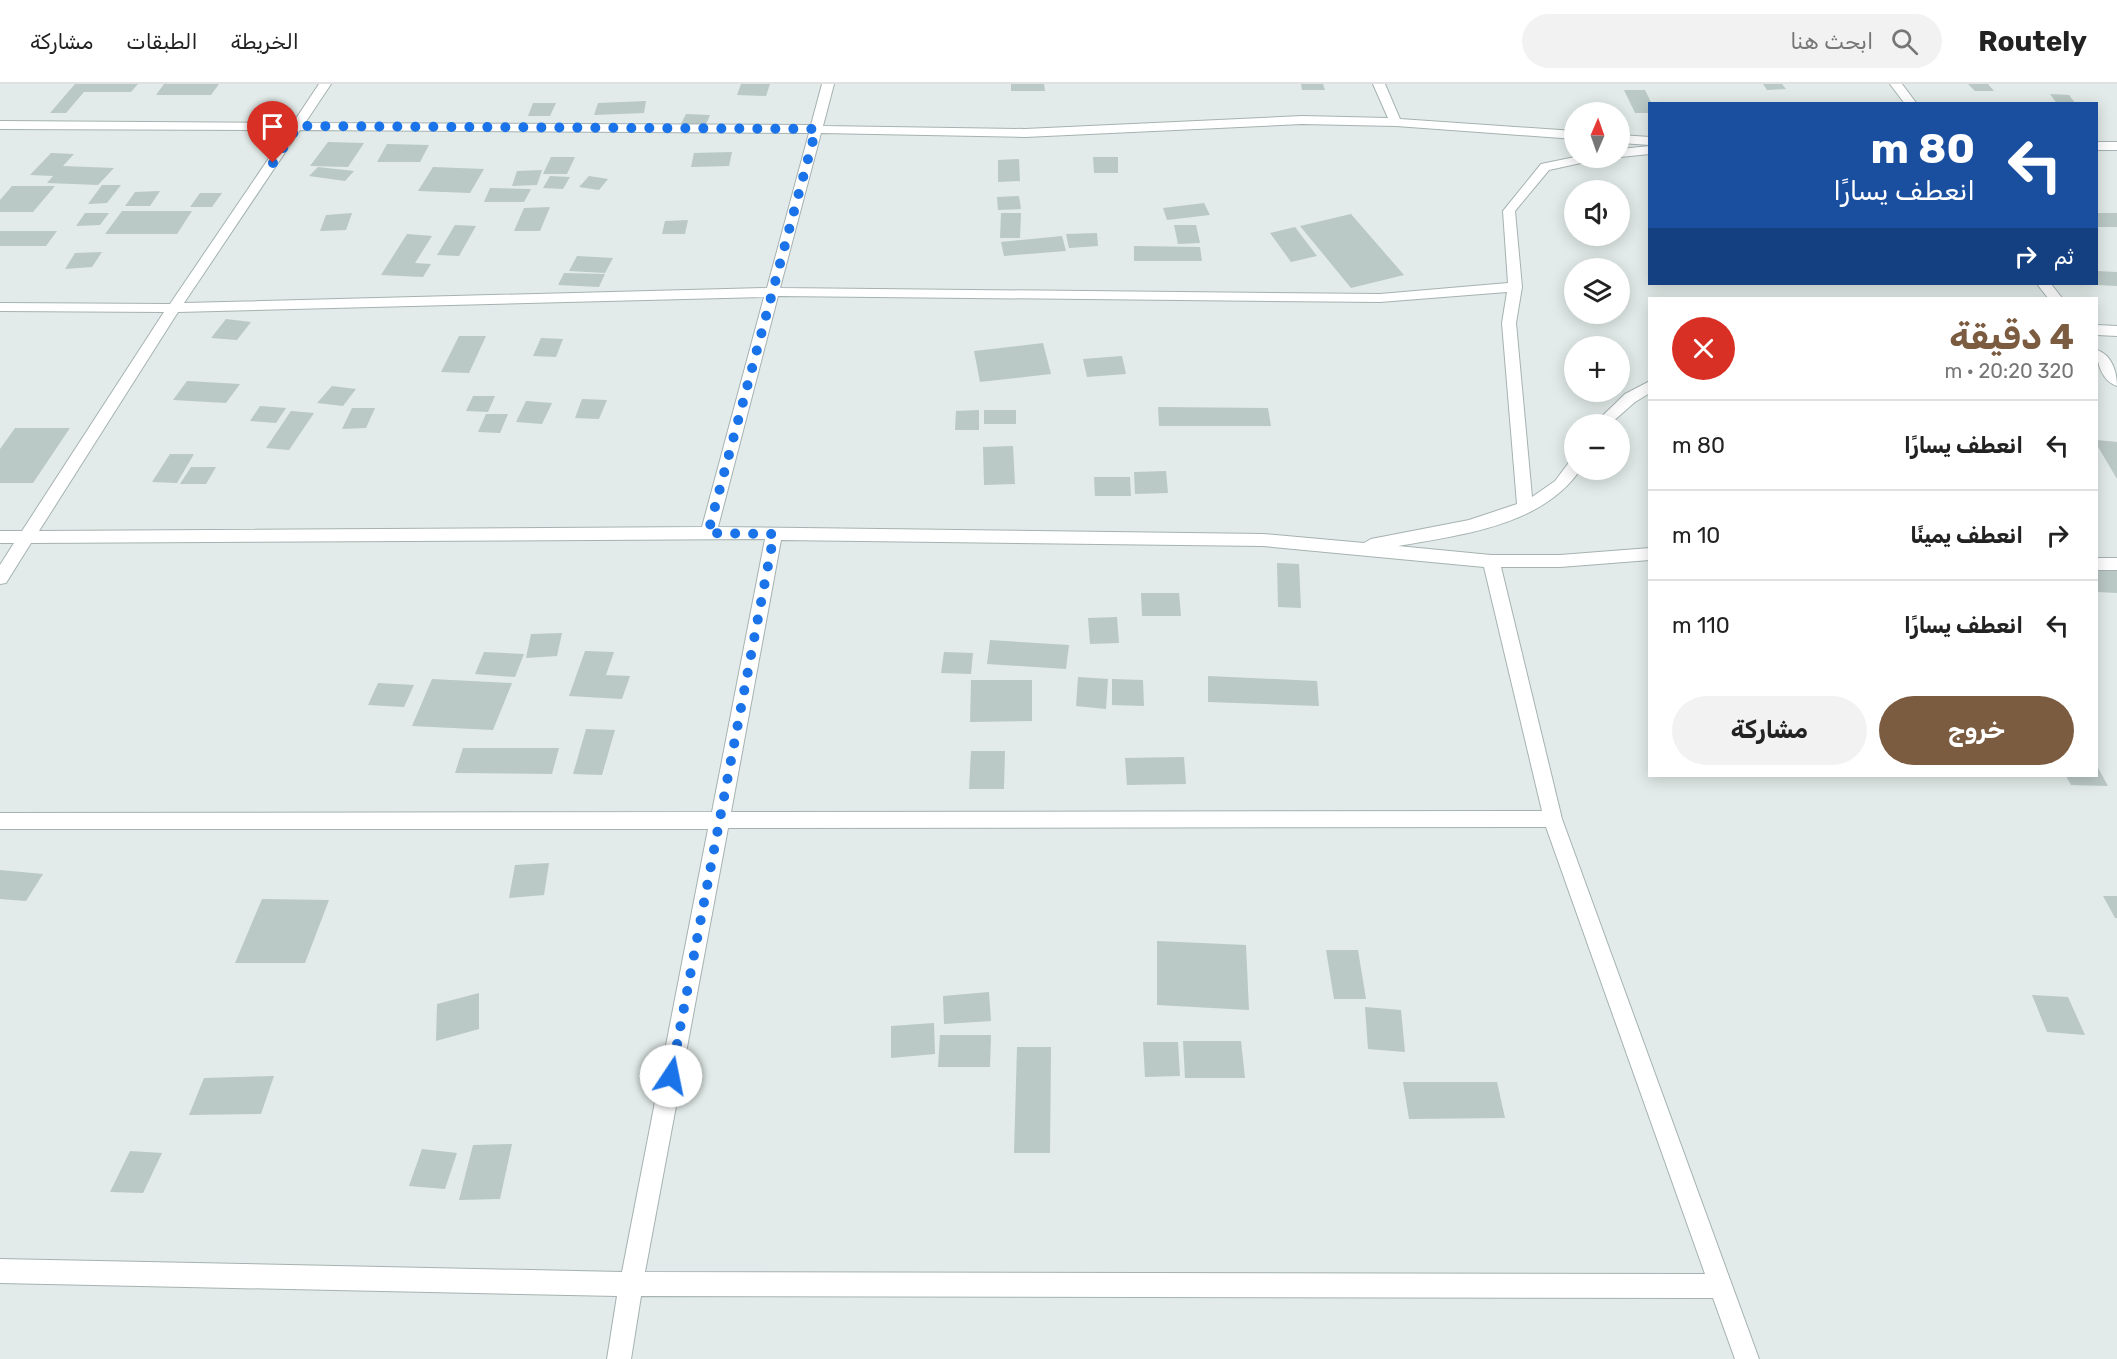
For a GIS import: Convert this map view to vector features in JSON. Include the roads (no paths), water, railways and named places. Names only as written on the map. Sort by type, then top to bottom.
[{"type":"street","points":[[0,578],[174,308],[326,84]]},
{"type":"street","points":[[708,533],[828,84]]},
{"type":"street","points":[[1379,84],[1396,122]]},
{"type":"street","points":[[1896,84],[1910,102]]},
{"type":"street","points":[[0,125],[816,129],[1025,133],[1302,120],[1396,122],[1564,134]]},
{"type":"street","points":[[1630,139],[1648,141]]},
{"type":"street","points":[[2098,146],[2117,146]]},
{"type":"street","points":[[1630,152],[1648,150]]},
{"type":"street","points":[[1525,507],[1509,323],[1515,286],[1509,211],[1545,167],[1564,163]]},
{"type":"street","points":[[2045,285],[2054,297]]},
{"type":"street","points":[[0,307],[174,308],[772,292],[1380,298],[1451,294],[1515,286]]},
{"type":"street","points":[[2098,330],[2117,331]]},
{"type":"street","points":[[2098,356],[2117,381]]},
{"type":"street","points":[[1612,414],[1630,398],[1648,387]]},
{"type":"street","points":[[1352,549],[1473,526],[1525,507],[1559,487],[1564,480]]},
{"type":"street","points":[[0,537],[708,533],[1263,540],[1491,561],[1560,561],[1648,554]]},
{"type":"street","points":[[619,1359],[631,1284],[774,534]]},
{"type":"street","points":[[1491,561],[1553,819],[1747,1359]]},
{"type":"street","points":[[2098,564],[2117,564]]},
{"type":"street","points":[[0,821],[1553,819]]},
{"type":"street","points":[[0,1271],[631,1284],[1722,1286]]}]
